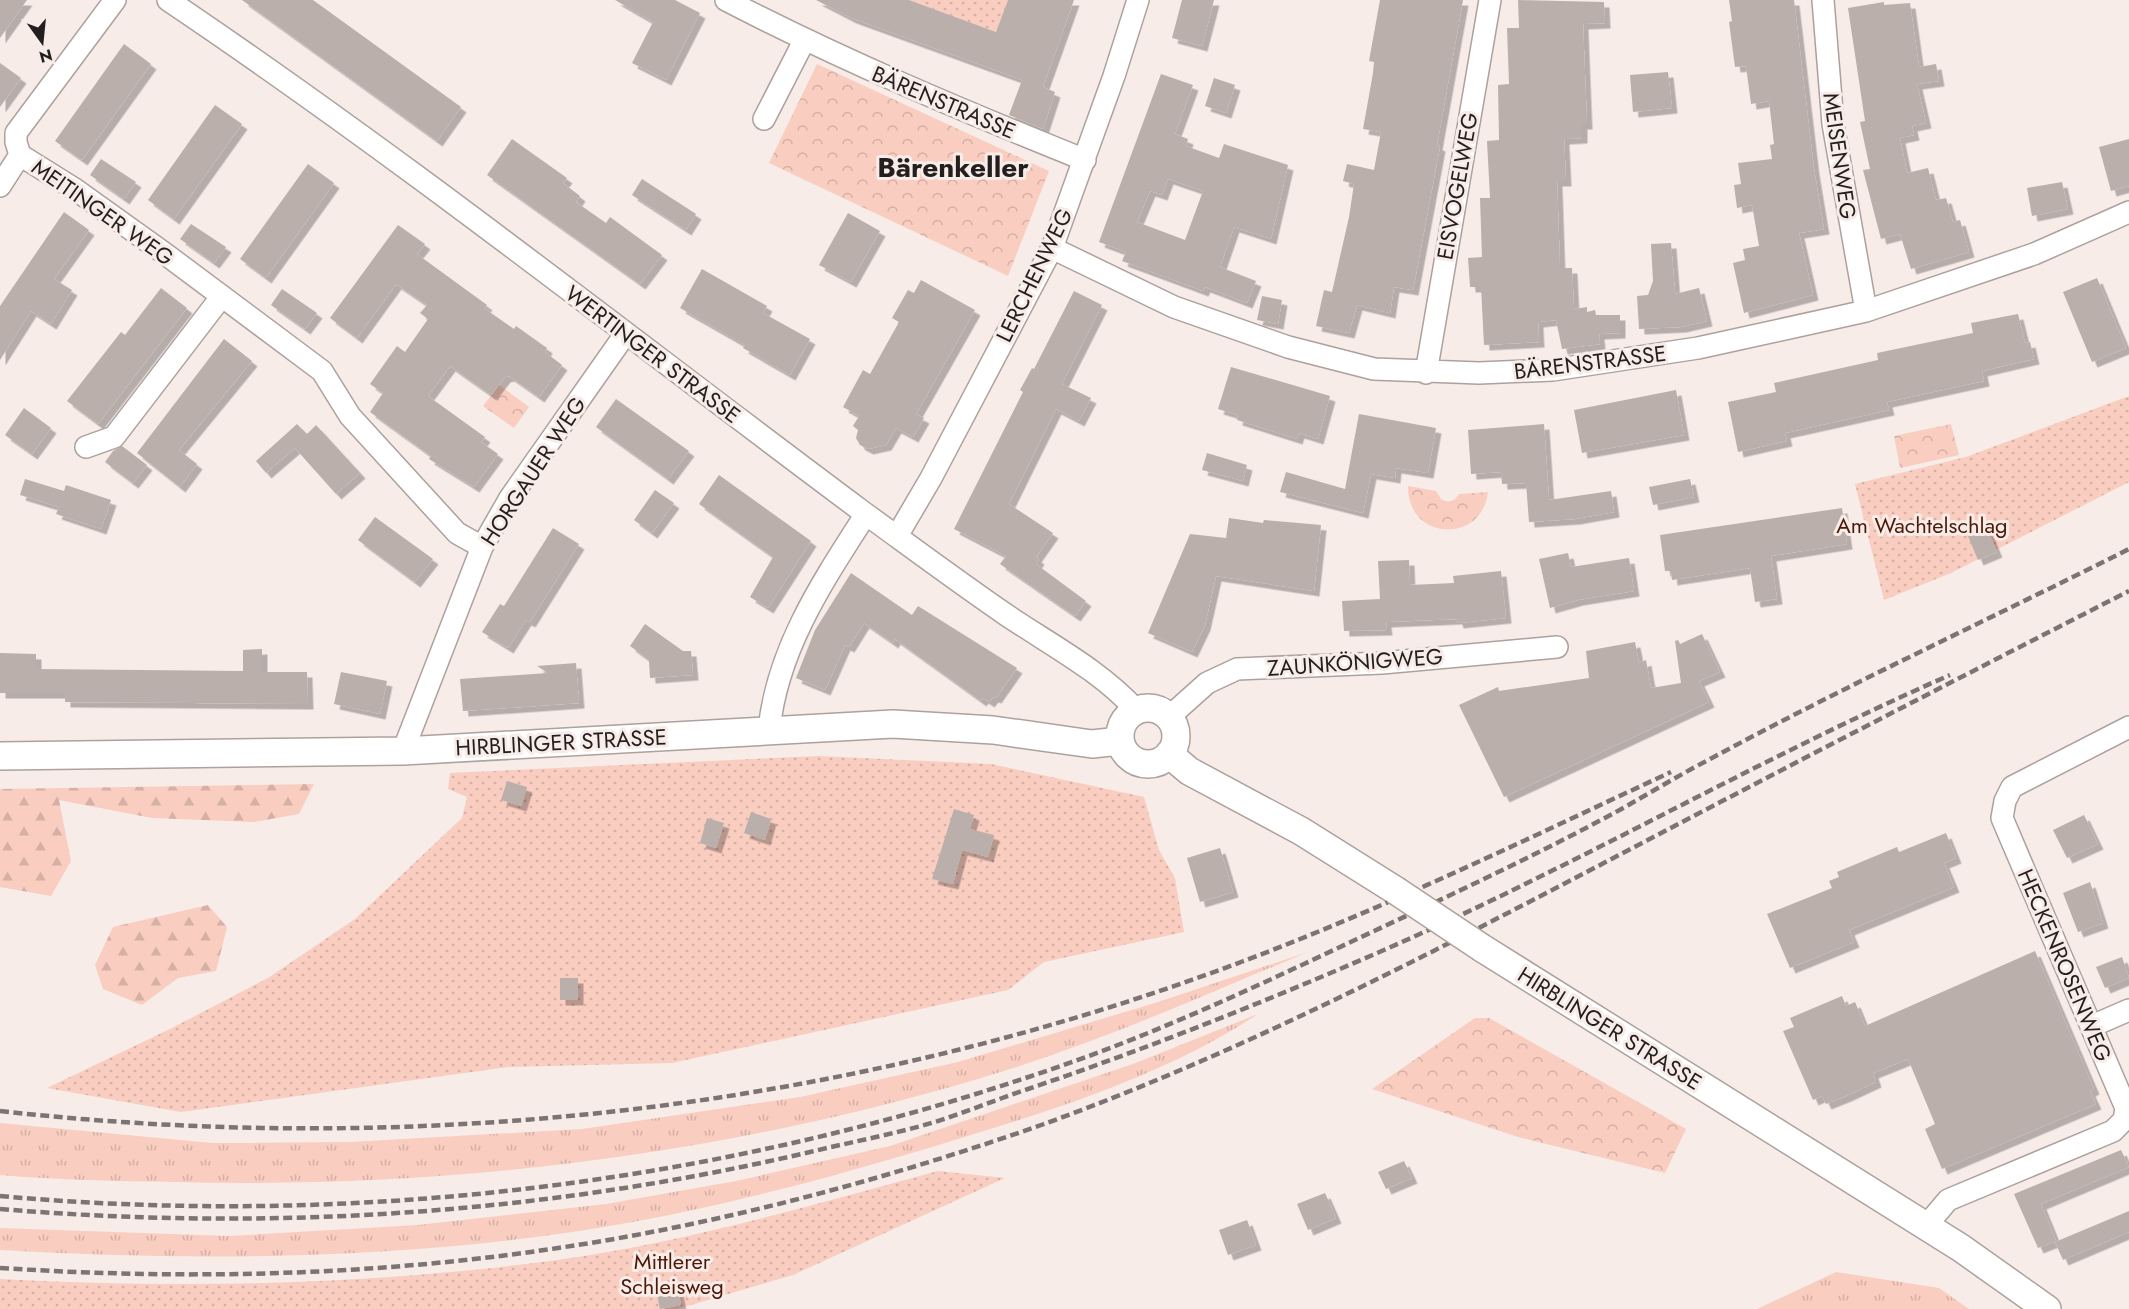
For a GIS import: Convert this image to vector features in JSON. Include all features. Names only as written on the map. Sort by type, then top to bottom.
[{"type":"street","name":"MEITINGER WEG","points":[[115,0],[16,133],[15,142],[20,155],[76,190],[322,370],[350,416],[457,533],[482,547]]},
{"type":"street","name":"WERTINGER STRASSE","points":[[168,0],[379,146],[866,514],[1004,613],[1088,669],[1122,695],[1136,710]]},
{"type":"street","name":"BÄRENSTRASSE","points":[[726,0],[804,40],[948,105],[1085,160]]},
{"type":"street","name":"LERCHENWEG","points":[[897,536],[931,478],[1052,248],[1085,160],[1138,0]]},
{"type":"street","name":"EISVOGELWEG","points":[[1426,373],[1490,0]]},
{"type":"street","name":"MEISENWEG","points":[[1823,0],[1833,124],[1866,311]]},
{"type":"street","points":[[764,119],[804,40]]},
{"type":"street","points":[[0,186],[20,155]]},
{"type":"street","name":"BÄRENSTRASSE","points":[[1052,248],[1174,307],[1243,333],[1352,366],[1426,373],[1542,370],[1698,348],[1866,311],[2034,254],[2129,212]]},
{"type":"street","points":[[86,447],[114,437],[222,296]]},
{"type":"street","name":"HORGAUER WEG","points":[[403,751],[482,547],[510,498],[626,333]]},
{"type":"street","points":[[769,730],[772,700],[790,643],[826,577],[866,514]]},
{"type":"street","name":"ZAUNKÖNIGWEG","points":[[1169,717],[1207,683],[1237,669],[1382,663],[1557,647]]},
{"type":"street","points":[[1155,708],[1169,717],[1176,731],[1176,740],[1169,754],[1156,763],[1137,762],[1129,757],[1120,741],[1123,722],[1136,710],[1155,708]]},
{"type":"street","name":"HIRBLINGER STRASSE","points":[[0,756],[403,751],[893,724],[939,725],[1092,744],[1120,741]]},
{"type":"street","name":"HECKENROSENWEG","points":[[1926,1226],[1948,1200],[2113,1131],[2124,1120],[2126,1108],[2002,818],[2005,801],[2012,788],[2129,727]]},
{"type":"street","name":"HIRBLINGER STRASSE","points":[[1169,754],[1189,771],[1301,831],[1395,890],[1482,948],[1926,1226],[2047,1309]]},
{"type":"street","points":[[2092,1026],[2129,1010]]},
{"type":"green space","points":[[909,0],[1008,0],[996,32]]},
{"type":"green space","points":[[817,64],[1049,171],[1008,276],[769,163]]},
{"type":"green space","points":[[499,385],[529,407],[514,428],[483,406]]},
{"type":"green space","name":"Am Wachtelschlag","points":[[2129,396],[2129,482],[1951,573],[1884,600],[1855,484],[1966,457]]},
{"type":"green space","points":[[1951,424],[1959,455],[1900,468],[1894,436]]},
{"type":"green space","points":[[1408,486],[1436,491],[1441,499],[1446,501],[1455,499],[1459,494],[1488,492],[1483,509],[1473,521],[1460,528],[1445,530],[1431,526],[1419,518],[1411,504]]},
{"type":"green space","points":[[818,756],[991,764],[1144,797],[1159,850],[1175,878],[1184,932],[1044,962],[1008,990],[672,1063],[508,1067],[181,1112],[47,1088],[172,1028],[268,978],[355,919],[462,818],[467,797],[448,789],[450,773]]},
{"type":"green space","points":[[314,784],[299,814],[254,822],[152,818],[59,800],[71,861],[51,896],[0,887],[0,789]]},
{"type":"green space","points":[[208,905],[227,927],[216,971],[178,978],[142,1005],[103,989],[95,965],[113,927]]},
{"type":"green space","points":[[1308,952],[1187,1003],[1023,1065],[883,1105],[783,1128],[683,1147],[582,1162],[481,1173],[379,1180],[277,1183],[175,1182],[0,1175],[0,1123],[212,1143],[350,1142],[582,1129],[800,1097],[958,1062],[1155,1003]]},
{"type":"green space","points":[[1258,1014],[1224,1035],[1151,1071],[1035,1115],[817,1180],[675,1214],[507,1241],[362,1253],[145,1256],[0,1250],[0,1228],[228,1236],[418,1225],[606,1204],[736,1181],[890,1146],[1133,1064]]},
{"type":"green space","points":[[1475,1018],[1489,1018],[1686,1129],[1665,1173],[1518,1137],[1372,1089]]},
{"type":"green space","name":"Mittlerer Schleisweg","points":[[938,1171],[1005,1178],[793,1275],[677,1309],[0,1309],[0,1279],[140,1284],[279,1283],[418,1275],[557,1260],[701,1233]]},
{"type":"green space","points":[[1836,1272],[1939,1288],[1969,1309],[1757,1309]]},
{"type":"building","points":[[0,0],[27,0],[0,38]]},
{"type":"building","points":[[242,0],[313,0],[461,107],[437,141]]},
{"type":"building","points":[[615,0],[675,0],[700,13],[666,80],[632,63],[653,22]]},
{"type":"building","points":[[816,0],[909,0],[996,32],[1008,0],[1074,0],[1043,87],[1055,92],[1043,129],[1009,115],[1022,80],[851,18]]},
{"type":"building","points":[[1182,0],[1214,0],[1202,46],[1172,38]]},
{"type":"building","points":[[1380,0],[1463,0],[1437,145],[1440,146],[1413,290],[1394,287],[1390,313],[1357,305],[1349,333],[1316,326],[1324,290],[1332,292],[1349,217],[1354,184],[1343,181],[1347,164],[1374,170],[1381,132],[1363,129],[1374,62],[1369,61]]},
{"type":"building","points":[[1518,0],[1604,2],[1605,23],[1583,24],[1587,124],[1582,124],[1582,138],[1564,139],[1566,181],[1557,181],[1560,268],[1572,268],[1574,309],[1587,307],[1587,312],[1595,310],[1596,315],[1620,315],[1620,333],[1599,334],[1600,344],[1562,349],[1556,320],[1538,322],[1539,342],[1484,345],[1481,287],[1470,287],[1468,258],[1482,257],[1480,198],[1490,198],[1487,141],[1499,140],[1498,85],[1509,84],[1507,28],[1519,28]]},
{"type":"building","points":[[1729,0],[1794,0],[1814,169],[1824,229],[1799,233],[1813,295],[1744,313],[1733,263],[1745,260],[1743,249],[1759,246],[1752,205],[1737,208],[1734,185],[1741,184],[1738,163],[1772,159],[1770,145],[1774,144],[1769,101],[1751,104],[1746,66],[1735,67],[1729,22],[1732,21]]},
{"type":"building","points":[[1884,2],[1884,5],[1910,3],[1919,67],[1936,64],[1939,81],[1917,84],[1926,123],[1912,126],[1914,135],[1900,138],[1907,173],[1928,168],[1936,200],[1946,198],[1953,222],[1960,220],[1969,252],[1911,269],[1900,234],[1881,239],[1863,170],[1870,169],[1860,122],[1865,121],[1848,8]]},
{"type":"building","points":[[124,44],[151,64],[82,160],[55,141]]},
{"type":"building","points":[[0,63],[21,78],[0,107]]},
{"type":"building","points":[[1668,72],[1672,108],[1633,112],[1630,75]]},
{"type":"building","points":[[1161,74],[1193,85],[1175,134],[1188,139],[1186,146],[1219,158],[1224,144],[1288,165],[1271,239],[1234,227],[1220,267],[1256,281],[1247,303],[1205,287],[1203,291],[1122,261],[1126,252],[1099,242]],"holes":[[[1168,179],[1203,191],[1185,240],[1137,222],[1150,191],[1162,195]]]},
{"type":"building","points":[[1214,78],[1235,85],[1226,113],[1205,106]]},
{"type":"building","points":[[215,105],[242,124],[174,219],[148,200]]},
{"type":"building","points":[[512,139],[567,178],[563,183],[580,196],[576,202],[606,223],[610,217],[662,255],[640,284],[487,175]]},
{"type":"building","points":[[2129,139],[2129,186],[2111,191],[2099,147]]},
{"type":"building","points":[[101,159],[136,182],[124,199],[90,175]]},
{"type":"building","points":[[308,164],[334,183],[266,278],[240,259]]},
{"type":"building","points":[[642,179],[696,214],[686,230],[632,195]]},
{"type":"building","points":[[2062,182],[2068,209],[2032,216],[2027,188]]},
{"type":"building","points":[[64,212],[89,230],[54,279],[72,290],[51,324],[31,311],[0,360],[0,306]]},
{"type":"building","points":[[848,213],[880,231],[851,282],[819,265]]},
{"type":"building","points":[[191,224],[226,247],[214,263],[180,239]]},
{"type":"building","points":[[398,225],[425,244],[417,254],[487,305],[484,308],[514,329],[516,326],[547,348],[545,352],[562,365],[539,397],[509,376],[505,377],[491,395],[450,366],[428,396],[485,437],[481,442],[498,454],[474,487],[429,459],[431,456],[370,412],[383,393],[370,384],[397,346],[405,352],[428,319],[420,313],[427,305],[396,284],[357,338],[330,318]]},
{"type":"building","points":[[1671,243],[1675,294],[1699,288],[1707,321],[1681,327],[1639,329],[1637,296],[1648,295],[1653,281],[1651,244]]},
{"type":"building","points":[[702,269],[767,306],[763,313],[810,339],[790,375],[743,348],[745,345],[680,308]]},
{"type":"building","points":[[2097,278],[2126,348],[2092,362],[2063,292]]},
{"type":"building","points":[[921,280],[975,310],[916,414],[924,418],[913,437],[896,428],[886,445],[868,449],[860,445],[856,438],[858,430],[853,426],[859,416],[843,407],[863,370],[870,374],[899,322],[892,318],[908,290],[914,293]]},
{"type":"building","points":[[161,288],[187,308],[98,424],[67,401],[121,332],[125,335]]},
{"type":"building","points":[[282,289],[317,313],[305,329],[271,305]]},
{"type":"building","points":[[1074,291],[1102,305],[1062,384],[1091,398],[1079,421],[1056,409],[1009,504],[1053,533],[1036,557],[1039,559],[1036,564],[1086,601],[1075,616],[1000,564],[1006,556],[954,529],[1023,392],[1020,390],[1032,368],[1034,369]]},
{"type":"building","points":[[1262,296],[1282,300],[1278,324],[1257,320]]},
{"type":"building","points":[[2018,314],[2025,343],[2030,342],[2034,359],[1982,371],[1984,381],[1887,402],[1889,410],[1785,433],[1787,441],[1738,452],[1728,402],[1776,392],[1774,383],[1878,360],[1877,353],[1973,333],[1971,323]]},
{"type":"building","points":[[224,339],[252,361],[179,450],[197,464],[180,487],[137,453]]},
{"type":"building","points":[[1231,367],[1330,396],[1318,439],[1299,433],[1297,439],[1237,420],[1238,415],[1218,409]]},
{"type":"building","points":[[1676,390],[1684,435],[1582,453],[1574,410]]},
{"type":"building","points":[[616,399],[689,451],[668,479],[596,427]]},
{"type":"building","points":[[24,408],[51,428],[32,454],[5,435]]},
{"type":"building","points":[[1359,414],[1436,428],[1428,473],[1396,468],[1395,478],[1371,474],[1363,513],[1280,492],[1286,472],[1345,489]]},
{"type":"building","points":[[297,424],[307,434],[316,425],[360,473],[336,494],[295,448],[266,473],[256,461]]},
{"type":"building","points":[[1544,424],[1549,500],[1611,491],[1614,512],[1575,519],[1529,522],[1526,483],[1502,484],[1501,472],[1471,474],[1468,430]]},
{"type":"building","points":[[122,446],[147,465],[133,483],[105,462],[113,451]]},
{"type":"building","points":[[1207,453],[1247,465],[1243,481],[1202,470]]},
{"type":"building","points":[[719,475],[811,541],[768,608],[750,597],[773,557],[699,504]]},
{"type":"building","points":[[25,479],[64,491],[66,485],[111,500],[101,529],[56,514],[59,507],[20,495]]},
{"type":"building","points":[[1690,479],[1694,497],[1653,505],[1649,487]]},
{"type":"building","points":[[655,490],[674,503],[652,533],[634,520]]},
{"type":"building","points":[[1842,508],[1847,544],[1771,556],[1777,599],[1755,602],[1750,568],[1672,580],[1671,571],[1665,571],[1660,535]]},
{"type":"building","points":[[375,517],[433,559],[415,582],[358,540]]},
{"type":"building","points":[[1229,518],[1263,523],[1264,520],[1321,525],[1314,591],[1216,576],[1205,625],[1192,652],[1148,633],[1190,534],[1226,538]]},
{"type":"building","points":[[1984,522],[1997,552],[1978,560],[1965,529]]},
{"type":"building","points":[[553,528],[579,544],[530,622],[526,620],[508,648],[482,632],[500,604],[504,606]]},
{"type":"building","points":[[1568,553],[1571,567],[1629,558],[1634,591],[1578,600],[1550,608],[1539,559]]},
{"type":"building","points":[[1409,560],[1410,585],[1454,583],[1453,576],[1501,571],[1506,618],[1458,623],[1457,619],[1386,622],[1387,630],[1344,631],[1342,601],[1380,599],[1378,561]]},
{"type":"building","points":[[851,573],[912,615],[918,606],[1017,668],[996,698],[993,697],[989,702],[983,698],[981,701],[895,639],[893,643],[864,623],[849,647],[845,645],[825,690],[796,678],[815,630]]},
{"type":"building","points":[[645,624],[683,651],[691,651],[693,675],[650,678],[649,660],[630,646]]},
{"type":"building","points":[[1702,634],[1720,672],[1699,681],[1709,702],[1504,797],[1459,705],[1498,687],[1499,691],[1589,678],[1586,651],[1635,642],[1639,663],[1646,660],[1651,688],[1681,683],[1675,641],[1678,640],[1680,644]]},
{"type":"building","points":[[262,649],[262,672],[307,672],[308,704],[65,702],[65,693],[0,693],[0,653],[36,654],[36,669],[243,671],[243,650]]},
{"type":"building","points":[[576,663],[579,703],[463,711],[460,679],[548,673],[537,666]]},
{"type":"building","points":[[341,672],[387,681],[380,714],[334,704]]},
{"type":"building","points":[[507,781],[527,787],[521,806],[501,800]]},
{"type":"building","points":[[954,809],[974,815],[970,829],[994,835],[988,857],[962,850],[953,884],[932,879]]},
{"type":"building","points":[[751,812],[771,819],[765,840],[744,833]]},
{"type":"building","points":[[2084,815],[2098,844],[2067,858],[2053,830]]},
{"type":"building","points":[[707,818],[724,823],[716,848],[700,843]]},
{"type":"building","points":[[1946,833],[1956,858],[1944,863],[1954,887],[1849,930],[1854,942],[1790,968],[1767,914],[1832,888],[1829,881],[1839,877],[1837,872],[1897,847],[1899,852]]},
{"type":"building","points":[[1220,848],[1233,892],[1200,902],[1187,858]]},
{"type":"building","points":[[2090,882],[2103,923],[2078,932],[2063,893]]},
{"type":"building","points":[[2035,951],[2094,1089],[2090,1091],[2096,1104],[1942,1169],[1925,1129],[1935,1124],[1908,1059],[1873,1073],[1876,1082],[1846,1096],[1826,1104],[1822,1096],[1813,1100],[1783,1031],[1794,1027],[1790,1018],[1842,996],[1846,1006],[1855,1002],[1865,1026]]},
{"type":"building","points":[[2122,957],[2129,978],[2105,988],[2096,967]]},
{"type":"building","points":[[560,978],[578,978],[578,1000],[560,1000]]},
{"type":"building","points":[[2121,1150],[2129,1167],[2041,1204],[2056,1241],[2038,1248],[2014,1194]]},
{"type":"building","points":[[1404,1161],[1412,1178],[1386,1189],[1378,1172]]},
{"type":"building","points":[[1325,1193],[1336,1218],[1308,1230],[1297,1204]]},
{"type":"building","points":[[2129,1211],[2129,1232],[2063,1260],[2055,1242]]},
{"type":"building","points":[[1247,1220],[1256,1245],[1228,1255],[1219,1230]]},
{"type":"building","points":[[677,1286],[681,1305],[660,1309],[656,1290]]},
{"type":"railway","points":[[0,1196],[137,1205],[275,1206],[413,1199],[550,1186],[687,1165],[822,1136],[955,1100],[1121,1044],[1324,955],[1542,850],[1617,812],[1698,765],[1815,704],[2129,549]]},
{"type":"railway","points":[[0,1268],[140,1274],[279,1273],[419,1265],[489,1257],[619,1238],[742,1213],[865,1181],[985,1144],[1116,1097],[1187,1067],[1396,970],[2129,591]]},
{"type":"railway","points":[[0,1209],[102,1216],[204,1219],[407,1212],[509,1203],[609,1190],[710,1173],[921,1126],[1163,1040],[1252,1006],[1384,950],[1456,918],[1878,707],[1950,675]]},
{"type":"railway","points":[[0,1111],[157,1124],[315,1128],[472,1124],[630,1110],[785,1087],[940,1054],[1092,1013],[1241,962],[1404,895],[1671,772]]},
{"type":"district","name":"Bärenkeller","points":[[953,167]]}]
